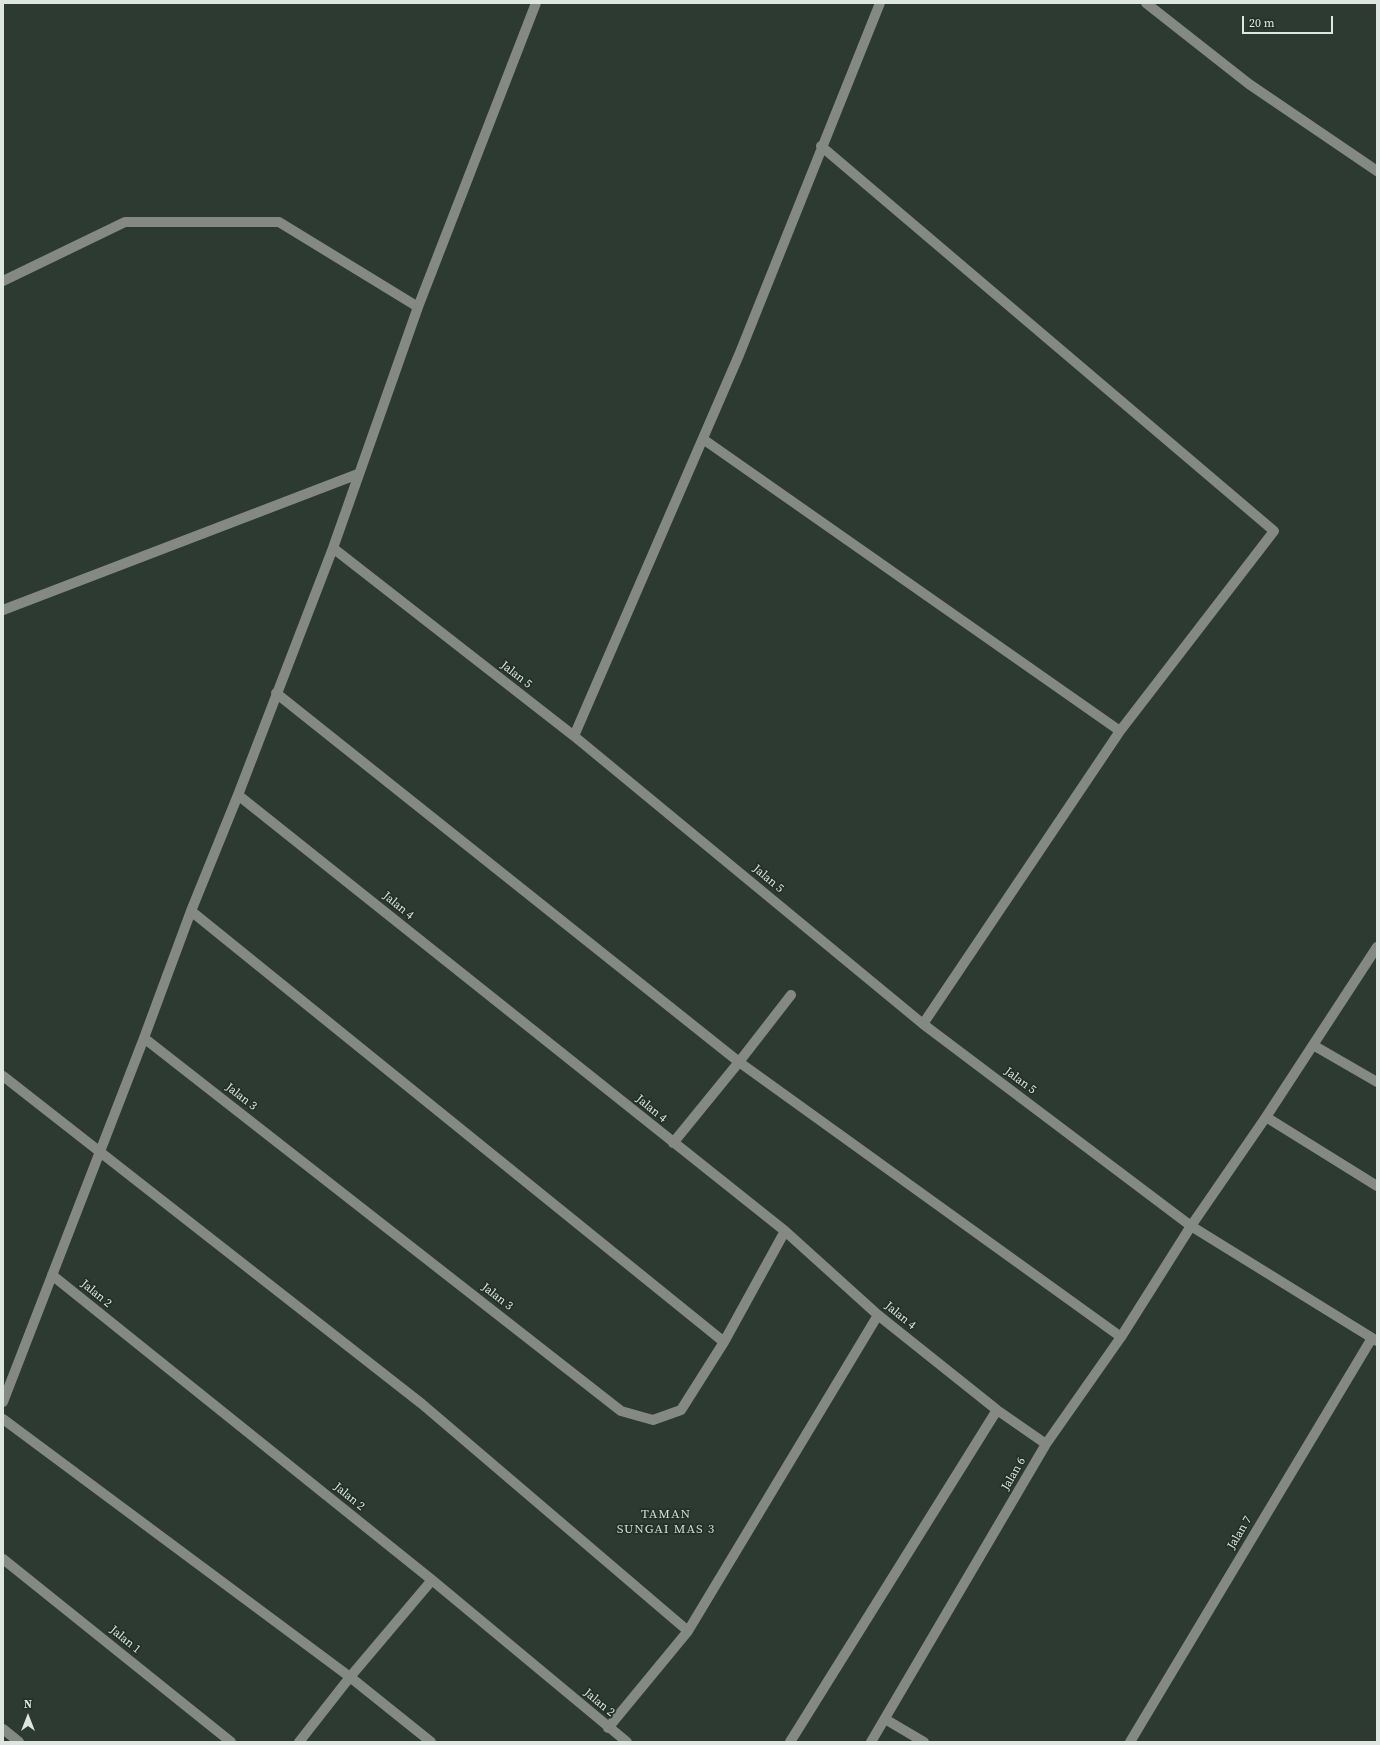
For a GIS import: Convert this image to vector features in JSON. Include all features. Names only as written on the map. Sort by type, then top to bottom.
[{"type":"street","points":[[3,1402],[144,1038],[191,911],[238,795],[333,548],[418,307],[536,3]]},
{"type":"street","points":[[574,736],[739,355],[821,146],[880,3]]},
{"type":"street","points":[[1146,3],[1249,84],[1377,171]]},
{"type":"street","points":[[821,146],[1274,531],[1120,731],[923,1024]]},
{"type":"street","points":[[3,281],[125,222],[279,222],[418,307]]},
{"type":"street","points":[[702,439],[1120,731]]},
{"type":"street","points":[[3,610],[358,474]]},
{"type":"street","name":"Jalan 5","points":[[333,548],[574,736],[923,1024],[1190,1226],[1375,1340]]},
{"type":"street","points":[[276,693],[739,1062],[1120,1337]]},
{"type":"street","name":"Jalan 4","points":[[238,795],[785,1231],[878,1315],[997,1410],[1046,1444]]},
{"type":"street","points":[[191,911],[724,1342]]},
{"type":"street","name":"Jalan 6","points":[[871,1742],[1046,1444],[1120,1337],[1190,1226],[1266,1117],[1377,947]]},
{"type":"street","points":[[673,1142],[739,1062],[791,995]]},
{"type":"street","name":"Jalan 3","points":[[144,1038],[621,1411],[653,1420],[681,1410],[724,1342],[785,1231]]},
{"type":"street","points":[[1313,1045],[1377,1082]]},
{"type":"street","points":[[3,1076],[100,1150],[422,1404],[688,1630]]},
{"type":"street","points":[[1266,1117],[1377,1186]]},
{"type":"street","name":"Jalan 2","points":[[52,1275],[432,1580],[626,1742]]},
{"type":"street","points":[[608,1728],[688,1630],[878,1315]]},
{"type":"street","name":"Jalan 7","points":[[1130,1742],[1375,1340]]},
{"type":"street","points":[[790,1742],[997,1410]]},
{"type":"street","points":[[3,1419],[350,1677],[431,1742]]},
{"type":"street","name":"Jalan 1","points":[[3,1558],[231,1742]]},
{"type":"street","points":[[299,1742],[350,1677],[432,1580]]},
{"type":"street","points":[[885,1719],[924,1742]]},
{"type":"street","points":[[3,1729],[19,1742]]},
{"type":"district","name":"TAMAN SUNGAI MAS 3","points":[[666,1522]]}]
